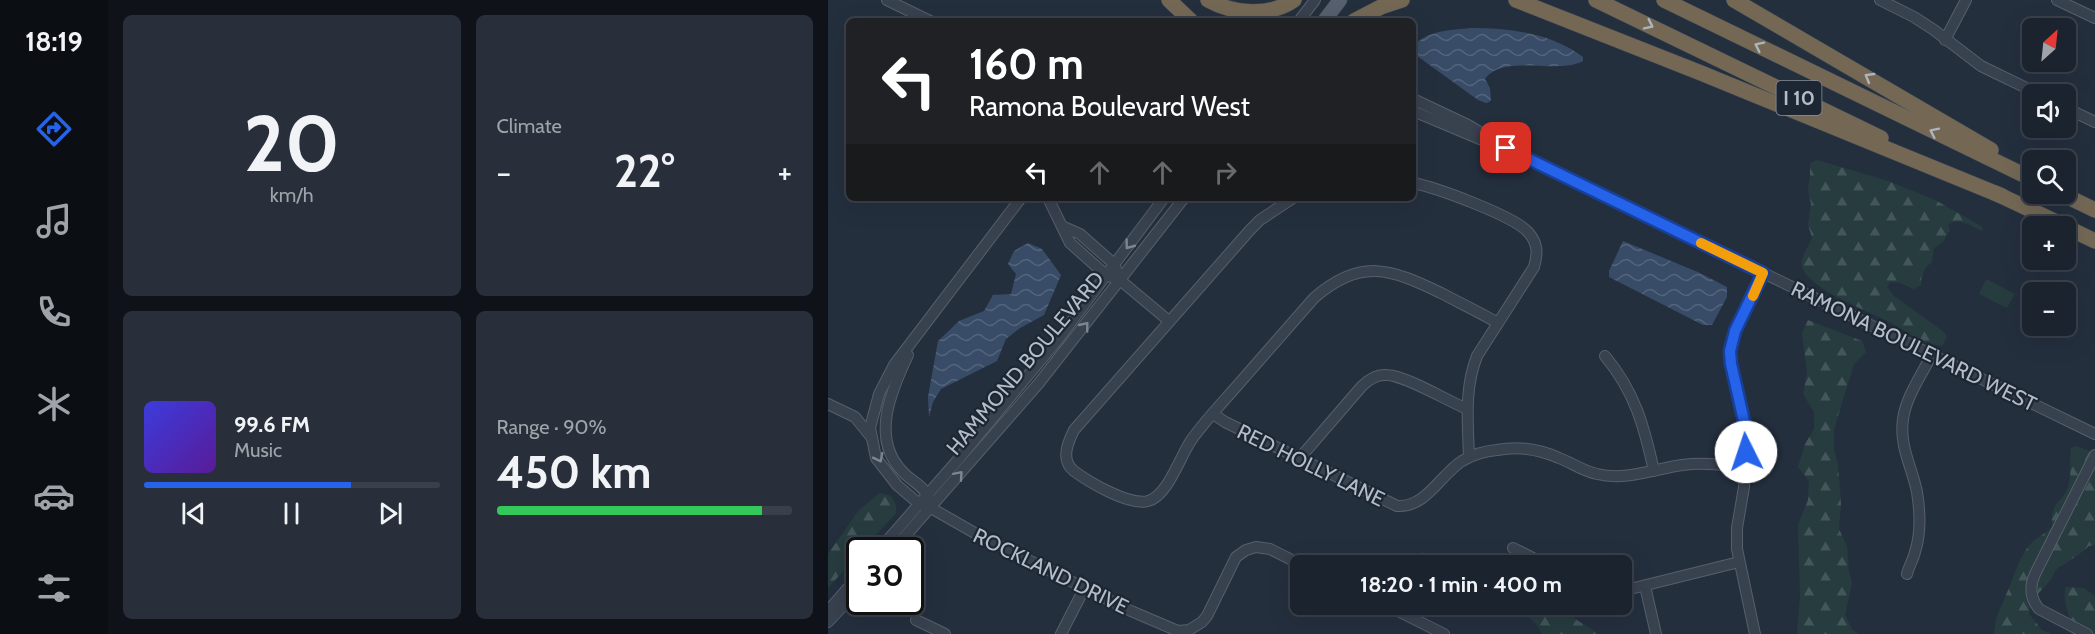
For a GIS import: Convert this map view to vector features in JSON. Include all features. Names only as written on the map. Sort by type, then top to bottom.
[{"type":"highway","points":[[1169,0],[1173,10],[1180,18]]},
{"type":"highway","points":[[1169,0],[1188,18]]},
{"type":"highway","points":[[1208,0],[1227,8],[1255,12],[1294,0]]},
{"type":"highway","points":[[1362,18],[1402,0]]},
{"type":"highway","points":[[1516,0],[2002,196]]},
{"type":"highway","name":"I 10","points":[[1596,0],[2043,216]]},
{"type":"highway","name":"I 10","points":[[1664,0],[2022,174]]},
{"type":"highway","points":[[1734,0],[1985,146],[2022,173]]},
{"type":"highway","points":[[2076,201],[2095,210]]},
{"type":"highway","name":"I 10","points":[[2076,232],[2095,241]]},
{"type":"main road","points":[[1326,18],[1340,0]]},
{"type":"street","points":[[887,0],[924,18]]},
{"type":"street","points":[[1301,18],[1315,0]]},
{"type":"street","points":[[1880,0],[1914,17],[1981,66],[2022,86]]},
{"type":"street","points":[[1945,40],[1966,0]]},
{"type":"street","points":[[2057,0],[2095,18]]},
{"type":"street","name":"RAMONA BOULEVARD WEST","points":[[1416,100],[1468,125],[1506,148]]},
{"type":"street","name":"RAMONA BOULEVARD WEST","points":[[1416,112],[1506,148],[2095,434]]},
{"type":"street","points":[[2076,113],[2095,122]]},
{"type":"street","points":[[1416,184],[1450,194],[1513,222],[1530,235],[1538,255],[1534,267],[1473,365],[1467,409],[1469,457]]},
{"type":"street","points":[[918,503],[897,484],[876,458],[870,428],[879,394],[894,365],[1019,201]]},
{"type":"street","points":[[1050,201],[1070,243],[1106,275],[1120,280],[1169,321]]},
{"type":"street","name":"HAMMOND BOULEVARD","points":[[890,537],[956,462],[1059,338],[1162,201]]},
{"type":"street","name":"HAMMOND BOULEVARD","points":[[905,537],[1039,382],[1182,201]]},
{"type":"street","points":[[1288,201],[1260,220],[1250,230],[1074,430],[1068,442],[1066,454],[1070,468],[1084,478],[1122,497],[1138,502],[1149,501],[1161,493],[1192,439],[1213,414],[1314,298],[1326,287],[1347,277],[1362,272],[1378,271],[1399,274],[1498,323]]},
{"type":"street","points":[[1064,227],[1080,234],[1114,264],[1120,280]]},
{"type":"street","points":[[1755,634],[1739,562],[1737,528],[1746,468],[1744,421],[1730,351],[1735,331],[1763,273]]},
{"type":"street","points":[[920,331],[902,368],[886,414],[885,440],[891,457],[902,472],[927,493],[931,508]]},
{"type":"street","points":[[1605,356],[1626,384],[1638,409],[1654,471]]},
{"type":"street","points":[[1907,574],[1915,554],[1919,531],[1916,490],[1907,462],[1902,435],[1903,418],[1906,405],[1931,356]]},
{"type":"street","points":[[1299,459],[1362,386],[1371,378],[1380,375],[1399,377],[1467,409]]},
{"type":"street","points":[[828,404],[855,417],[872,438]]},
{"type":"street","points":[[855,417],[868,413],[876,406]]},
{"type":"street","name":"RED HOLLY LANE","points":[[1213,414],[1389,504],[1401,506],[1408,506],[1419,500],[1449,471],[1469,457],[1495,450],[1520,448],[1542,452],[1598,474],[1624,476],[1701,463],[1746,468]]},
{"type":"street","points":[[2087,634],[2038,609],[2034,603],[2031,586],[2035,574],[2092,470],[2095,455]]},
{"type":"street","name":"ROCKLAND DRIVE","points":[[918,503],[1140,615],[1178,631],[1184,631],[1202,622],[1236,557],[1246,550],[1256,547],[1270,549],[1290,559]]},
{"type":"street","points":[[1513,548],[1527,555]]},
{"type":"street","points":[[1632,588],[1739,562]]},
{"type":"street","points":[[1645,585],[1656,634]]},
{"type":"street","points":[[1061,634],[1085,587]]},
{"type":"street","points":[[828,611],[846,590]]},
{"type":"street","points":[[828,622],[846,603]]},
{"type":"street","points":[[1406,615],[1444,634]]},
{"type":"street","points":[[916,620],[945,634]]},
{"type":"green space","points":[[1817,160],[1888,181],[1935,200],[1983,227],[1982,231],[1965,223],[1952,222],[1948,225],[1950,230],[1943,242],[1934,248],[1932,262],[1924,272],[1921,285],[1914,289],[1900,283],[1890,282],[1887,287],[1894,296],[1944,332],[1947,337],[1942,346],[1921,340],[1840,298],[1816,284],[1807,275],[1801,264],[1812,238],[1808,224],[1811,204],[1808,190],[1810,163]]},
{"type":"green space","points":[[1986,279],[2015,294],[2007,308],[1979,294]]},
{"type":"green space","points":[[1808,320],[1862,341],[1866,352],[1854,364],[1834,429],[1834,451],[1838,464],[1841,504],[1839,529],[1847,546],[1852,583],[1845,615],[1852,629],[1858,634],[1797,634],[1800,595],[1798,525],[1808,500],[1809,481],[1798,467],[1805,444],[1814,429],[1814,412],[1803,394],[1807,373],[1802,333]]},
{"type":"green space","points":[[2076,446],[2095,453],[2095,545],[2089,546],[2057,569],[2032,603],[2029,614],[2042,630],[2052,634],[1994,634],[1998,613],[2027,548],[2052,527],[2055,506],[2064,495],[2069,483],[2071,448]]},
{"type":"green space","points":[[880,493],[891,496],[896,505],[896,513],[874,537],[846,537],[846,568],[828,588],[828,554],[859,510]]},
{"type":"green space","points":[[2066,587],[2084,588],[2095,596],[2095,634],[2073,634],[2065,598]]},
{"type":"green space","points":[[1523,615],[1572,615],[1597,634],[1542,634],[1532,620]]},
{"type":"water","points":[[1472,28],[1501,29],[1544,37],[1571,49],[1583,57],[1583,61],[1560,66],[1504,67],[1493,71],[1485,79],[1490,88],[1491,101],[1486,103],[1478,100],[1416,55],[1416,44],[1421,40],[1446,31]]},
{"type":"water","points":[[1623,241],[1700,273],[1727,287],[1727,297],[1712,325],[1703,325],[1609,277],[1609,271]]},
{"type":"water","points":[[1028,243],[1042,249],[1061,275],[1044,315],[1020,328],[1006,339],[997,361],[941,389],[933,402],[929,417],[928,397],[938,341],[959,321],[984,311],[993,295],[1011,294],[1016,274],[1008,264],[1014,251]]},
{"type":"slow traffic","points":[[1701,243],[1763,273],[1753,296]]},
{"type":"route","points":[[1506,148],[1763,273],[1735,331],[1730,351],[1744,421],[1746,452]]}]
